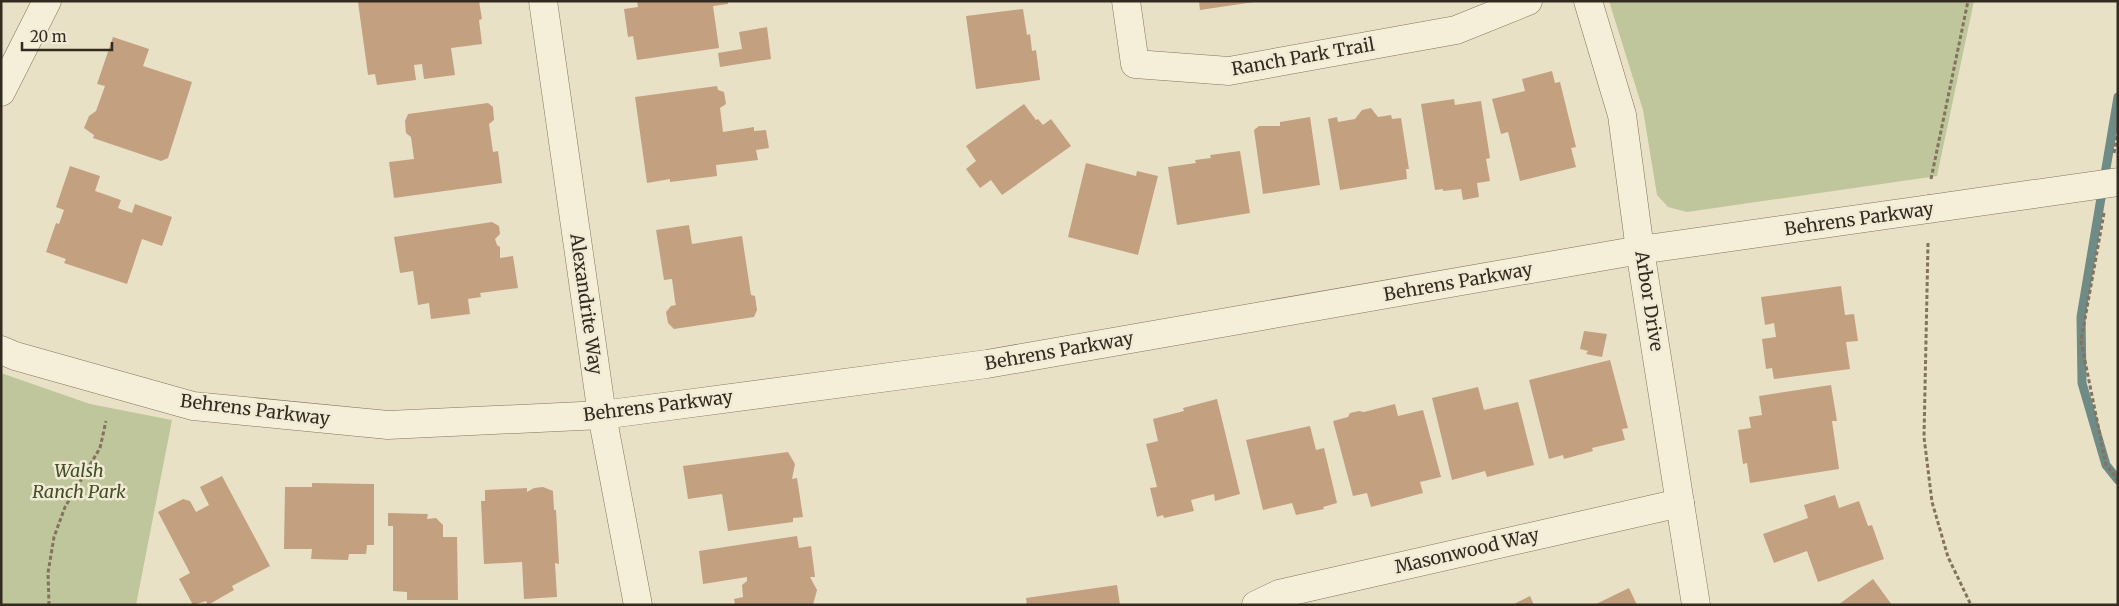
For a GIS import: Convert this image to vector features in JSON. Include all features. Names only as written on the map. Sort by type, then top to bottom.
[{"type":"street","points":[[1,92],[47,1]]},
{"type":"street","name":"Alexandrite Way","points":[[543,1],[602,414],[638,605]]},
{"type":"street","name":"Ranch Park Trail","points":[[1126,1],[1135,64],[1229,71],[1456,30],[1528,1]]},
{"type":"street","name":"Arbor Drive","points":[[1588,1],[1622,115],[1640,250],[1696,605]]},
{"type":"street","name":"Behrens Parkway","points":[[1,350],[194,406],[388,425],[602,414],[986,364],[1640,250],[1929,209],[2115,171]]},
{"type":"street","name":"Masonwood Way","points":[[1256,605],[1279,594],[1680,503]]},
{"type":"path","points":[[1929,209],[1932,171],[1968,1]]},
{"type":"path","points":[[2115,171],[2118,131]]},
{"type":"path","points":[[2104,207],[2082,341],[2106,465],[2118,480]]},
{"type":"path","points":[[1928,244],[1925,446],[1932,502],[1948,557],[1971,605]]},
{"type":"path","points":[[50,605],[48,573],[54,536],[65,507],[100,448],[106,421]]},
{"type":"green space","points":[[1609,1],[1974,1],[1937,176],[1687,212],[1668,207],[1657,195],[1643,110]]},
{"type":"green space","name":"Walsh Ranch Park","points":[[1,373],[90,404],[172,420],[136,605],[1,605]]},
{"type":"building","points":[[479,1],[482,19],[479,20],[482,44],[451,48],[455,75],[424,79],[422,64],[414,65],[416,80],[377,85],[375,74],[368,75],[358,2]]},
{"type":"building","points":[[637,1],[728,1],[728,4],[713,6],[719,48],[637,60],[633,36],[628,37],[624,9],[638,7]]},
{"type":"building","points":[[1199,1],[1254,1],[1254,2],[1200,10]]},
{"type":"building","points":[[1023,9],[1027,35],[1030,34],[1032,51],[1036,50],[1040,80],[976,89],[966,16]]},
{"type":"building","points":[[767,27],[771,59],[720,67],[718,53],[742,49],[739,32]]},
{"type":"building","points":[[113,37],[149,49],[143,66],[192,82],[168,158],[161,161],[93,138],[94,135],[84,128],[89,116],[96,111],[105,86],[97,84]]},
{"type":"building","points":[[1552,71],[1555,83],[1560,82],[1576,147],[1571,148],[1576,167],[1520,181],[1508,132],[1501,134],[1492,99],[1525,91],[1522,79]]},
{"type":"building","points":[[717,86],[718,90],[724,92],[726,104],[720,108],[723,132],[754,127],[754,131],[766,130],[769,148],[756,150],[758,160],[716,165],[717,176],[670,182],[670,179],[647,183],[635,97]]},
{"type":"building","points":[[1454,99],[1455,105],[1481,101],[1490,158],[1486,159],[1490,181],[1477,183],[1479,197],[1463,200],[1461,189],[1435,190],[1421,104]]},
{"type":"building","points":[[488,103],[493,107],[494,120],[489,124],[493,152],[498,151],[502,183],[394,198],[389,162],[414,159],[411,137],[406,133],[405,121],[408,114]]},
{"type":"building","points":[[1024,104],[1036,120],[1038,119],[1043,125],[1051,119],[1071,146],[1002,195],[991,180],[980,188],[966,169],[976,161],[966,146]]},
{"type":"building","points":[[1371,108],[1378,117],[1391,115],[1392,119],[1401,118],[1409,169],[1406,169],[1407,179],[1340,190],[1328,119],[1337,117],[1338,122],[1355,119],[1362,110]]},
{"type":"building","points":[[1310,117],[1320,185],[1263,194],[1254,130],[1259,126],[1280,126],[1280,122]]},
{"type":"building","points":[[1240,151],[1250,213],[1177,225],[1168,167],[1196,163],[1195,160],[1211,158],[1210,155]]},
{"type":"building","points":[[1086,163],[1136,176],[1137,171],[1158,176],[1138,255],[1068,237]]},
{"type":"building","points":[[70,166],[100,176],[95,191],[121,200],[118,208],[132,213],[135,204],[172,217],[162,246],[142,239],[127,284],[64,263],[66,259],[46,252],[56,223],[59,224],[64,210],[56,207]]},
{"type":"building","points":[[492,222],[499,226],[500,234],[495,239],[500,247],[500,258],[513,256],[518,288],[480,293],[481,297],[468,299],[470,314],[431,319],[429,303],[418,305],[413,271],[400,273],[394,237]]},
{"type":"building","points":[[689,225],[692,244],[742,236],[751,295],[755,296],[757,310],[754,317],[674,329],[668,323],[666,312],[671,306],[676,305],[672,279],[664,280],[656,230]]},
{"type":"building","points":[[1841,286],[1845,315],[1854,314],[1858,341],[1846,342],[1850,369],[1774,379],[1772,368],[1766,369],[1762,339],[1776,337],[1774,323],[1765,325],[1761,297]]},
{"type":"building","points":[[1584,331],[1607,334],[1602,357],[1586,354],[1588,351],[1580,349]]},
{"type":"building","points":[[1610,360],[1628,428],[1622,429],[1625,440],[1592,448],[1593,451],[1564,459],[1563,455],[1549,459],[1529,380]]},
{"type":"building","points":[[1831,385],[1837,421],[1832,421],[1839,469],[1750,483],[1747,463],[1743,464],[1738,430],[1751,428],[1749,417],[1762,415],[1759,396]]},
{"type":"building","points":[[1478,387],[1484,410],[1518,402],[1534,465],[1487,477],[1485,471],[1452,480],[1432,398]]},
{"type":"building","points":[[1217,399],[1240,494],[1215,501],[1214,494],[1191,500],[1194,511],[1164,518],[1163,515],[1157,517],[1150,488],[1157,487],[1146,444],[1158,441],[1153,419],[1184,411],[1183,408]]},
{"type":"building","points":[[1395,404],[1398,416],[1423,410],[1441,477],[1420,482],[1423,493],[1371,507],[1367,493],[1353,496],[1333,421],[1348,417],[1350,413],[1364,412]]},
{"type":"building","points":[[1310,426],[1316,450],[1324,448],[1337,503],[1323,507],[1324,509],[1296,515],[1292,503],[1263,510],[1246,440]]},
{"type":"building","points":[[788,452],[795,464],[792,479],[797,478],[803,517],[793,518],[793,522],[728,531],[722,494],[688,499],[683,466]]},
{"type":"building","points":[[222,476],[270,566],[232,586],[234,590],[208,605],[206,601],[193,605],[179,579],[190,573],[158,512],[183,499],[190,501],[196,512],[209,505],[200,487]]},
{"type":"building","points":[[312,483],[374,484],[374,545],[367,545],[366,554],[349,554],[348,560],[311,559],[312,549],[284,549],[285,487],[312,487]]},
{"type":"building","points":[[543,487],[553,491],[554,510],[556,510],[559,564],[555,563],[557,597],[524,599],[522,562],[484,564],[481,501],[485,501],[485,490],[527,488],[527,492],[534,488]]},
{"type":"building","points":[[1835,495],[1839,508],[1859,501],[1868,526],[1872,525],[1884,559],[1818,582],[1807,551],[1774,563],[1763,534],[1808,518],[1804,505]]},
{"type":"building","points":[[388,513],[428,514],[427,519],[436,518],[443,525],[443,537],[457,537],[458,600],[407,600],[407,592],[393,591],[393,526],[388,526]]},
{"type":"building","points":[[797,536],[799,548],[811,546],[815,577],[810,577],[817,590],[813,605],[735,605],[734,599],[743,597],[742,585],[747,581],[747,577],[703,584],[699,551]]},
{"type":"building","points":[[1873,579],[1892,605],[1838,605]]},
{"type":"building","points":[[1117,585],[1120,605],[1027,605],[1026,598]]},
{"type":"building","points":[[1629,588],[1637,605],[1594,605]]},
{"type":"building","points":[[1530,596],[1534,605],[1512,605]]},
{"type":"waterway","points":[[2118,97],[2081,317],[2082,383],[2106,465],[2118,480]]}]
